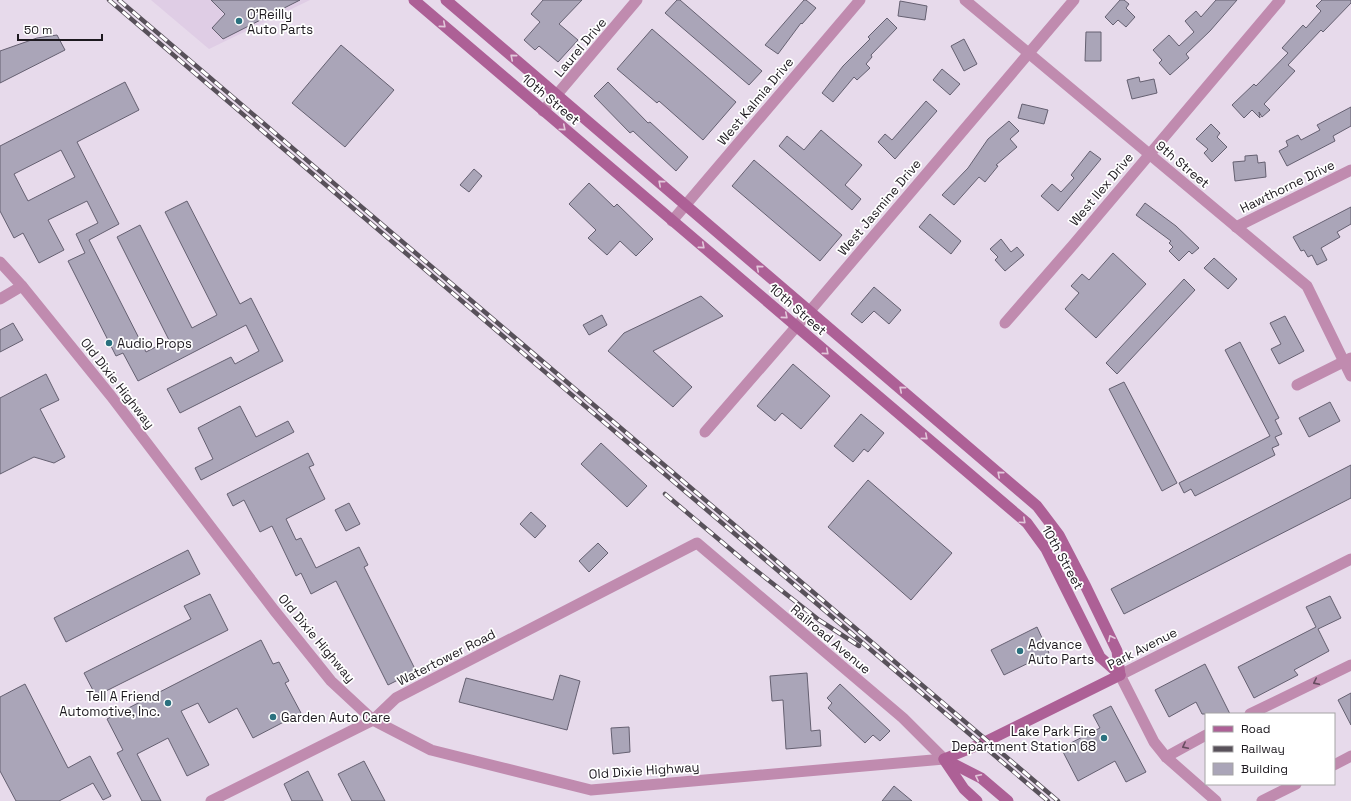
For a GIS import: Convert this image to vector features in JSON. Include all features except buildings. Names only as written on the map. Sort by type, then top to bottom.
[{"type":"main road","name":"10th Street","points":[[414,0],[1026,523],[1046,549],[1100,657],[1120,675]]},
{"type":"main road","name":"10th Street","points":[[446,0],[1037,506],[1059,536],[1091,598],[1117,651],[1120,675]]},
{"type":"main road","name":"Park Avenue","points":[[944,759],[981,744],[1120,675]]},
{"type":"main road","points":[[944,759],[964,789],[978,801]]},
{"type":"main road","points":[[944,759],[981,778],[1008,801]]},
{"type":"street","name":"Laurel Drive","points":[[543,111],[637,0]]},
{"type":"street","name":"West Kalmia Drive","points":[[672,221],[860,0]]},
{"type":"street","name":"9th Street","points":[[965,0],[1307,286],[1348,360],[1351,376]]},
{"type":"street","name":"West Jasmine Drive","points":[[705,432],[1074,0]]},
{"type":"street","name":"West Ilex Drive","points":[[1005,323],[1073,245],[1280,0]]},
{"type":"street","name":"Hawthorne Drive","points":[[1236,227],[1351,170]]},
{"type":"street","name":"Old Dixie Highway","points":[[0,262],[22,286],[112,396],[274,610],[331,681],[373,720],[431,750],[591,790],[944,759]]},
{"type":"street","points":[[0,299],[22,286]]},
{"type":"street","points":[[1297,385],[1348,360]]},
{"type":"street","name":"Watertower Road","points":[[211,801],[373,720],[396,698],[697,543]]},
{"type":"street","name":"Railroad Avenue","points":[[697,543],[903,718],[944,759]]},
{"type":"street","name":"Park Avenue","points":[[1120,675],[1351,559]]},
{"type":"street","points":[[1252,713],[1351,665]]},
{"type":"street","name":"10th Street","points":[[1120,675],[1154,742],[1166,757],[1216,801]]},
{"type":"street","points":[[1166,757],[1205,736]]},
{"type":"street","points":[[1335,764],[1351,756]]},
{"type":"street","points":[[1262,801],[1294,785]]},
{"type":"shaded area","points":[[151,0],[310,0],[209,49]]},
{"type":"railway","points":[[109,0],[1048,801]]},
{"type":"railway","points":[[119,0],[1058,801]]},
{"type":"railway","points":[[665,494],[748,564],[819,620],[859,646]]},
{"type":"place","name":"O'Reilly Auto Parts","points":[[239,21]]},
{"type":"place","name":"Audio Props","points":[[109,343]]},
{"type":"place","name":"Advance Auto Parts","points":[[1020,651]]},
{"type":"place","name":"Tell A Friend Automotive, Inc.","points":[[168,703]]},
{"type":"place","name":"Garden Auto Care","points":[[273,717]]},
{"type":"place","name":"Lake Park Fire Department Station 68","points":[[1104,738]]}]
